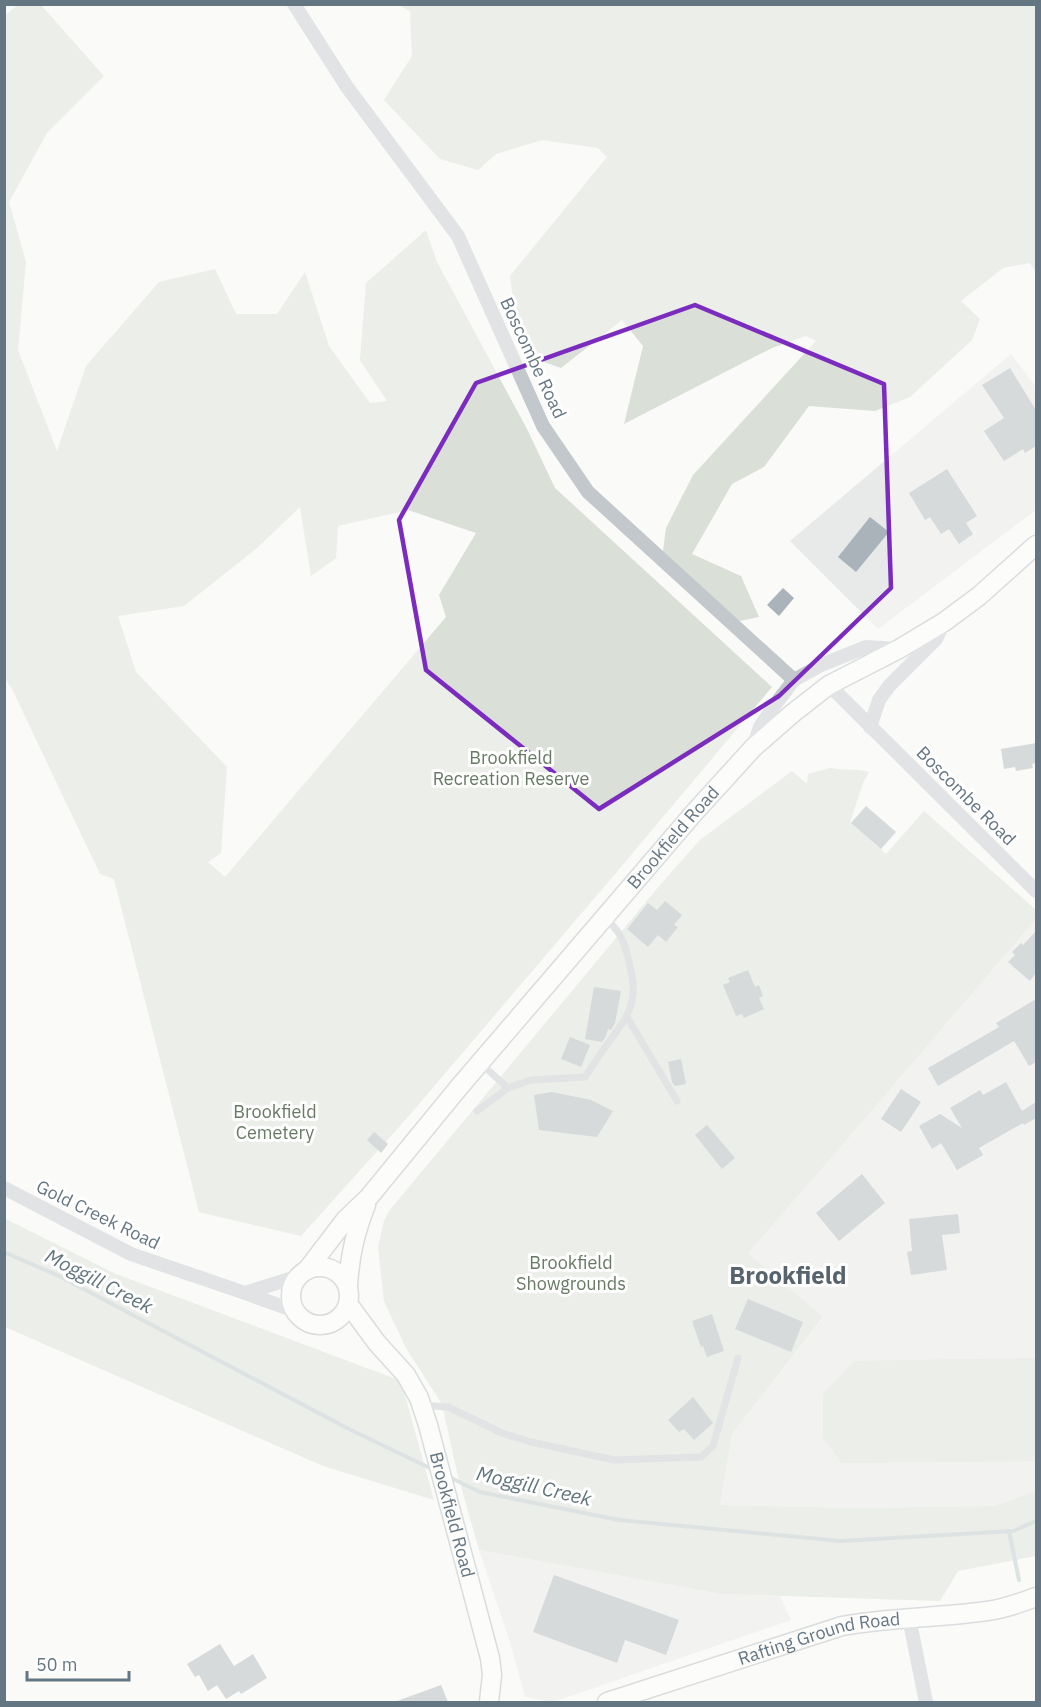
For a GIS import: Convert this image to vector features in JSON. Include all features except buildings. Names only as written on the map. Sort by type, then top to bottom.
[{"type":"main road","name":"Brookfield Road","points":[[303,1273],[346,1219],[369,1197],[480,1063],[693,814],[753,748],[829,685],[899,649],[944,622],[979,596],[1036,545]]},
{"type":"main road","name":"Brookfield Road","points":[[348,1285],[356,1231],[369,1197]]},
{"type":"main road","points":[[317,1267],[326,1267],[343,1277],[348,1285],[349,1305],[337,1321],[319,1326],[309,1324],[295,1311],[291,1302],[291,1293],[294,1283],[303,1273],[317,1267]]},
{"type":"main road","name":"Brookfield Road","points":[[349,1305],[377,1343],[406,1375],[419,1398],[490,1658],[492,1675],[489,1702]]},
{"type":"main road","name":"Brookfield Road","points":[[337,1321],[377,1343]]},
{"type":"main road","name":"Rafting Ground Road","points":[[607,1702],[832,1629],[867,1621],[989,1611],[1036,1597]]},
{"type":"street","name":"Boscombe Road","points":[[294,4],[347,87],[458,236],[543,426],[588,492],[794,680]]},
{"type":"street","points":[[870,727],[879,700],[889,686],[936,639],[944,622]]},
{"type":"street","points":[[753,748],[760,727],[794,680],[821,665],[866,646],[899,649]]},
{"type":"street","name":"Boscombe Road","points":[[829,685],[1036,891]]},
{"type":"street","name":"Gold Creek Road","points":[[4,1188],[131,1254],[295,1311]]},
{"type":"street","points":[[245,1293],[303,1273]]},
{"type":"street","points":[[909,1618],[926,1702]]},
{"type":"lane","points":[[477,1111],[508,1088],[531,1080],[585,1077],[627,1017],[631,1006],[633,985],[626,948],[616,927],[605,918]]},
{"type":"lane","points":[[627,1017],[677,1101]]},
{"type":"lane","points":[[480,1063],[508,1088]]},
{"type":"lane","points":[[425,1417],[434,1406],[448,1407],[502,1433],[614,1460],[701,1457],[713,1446],[738,1358]]},
{"type":"highlighted area","points":[[695,305],[884,384],[891,588],[779,696],[599,809],[426,670],[399,520],[476,383]]},
{"type":"shaded area","points":[[1011,354],[1036,387],[1036,510],[878,629],[790,541]]},
{"type":"shaded area","points":[[1036,919],[1036,1491],[994,1506],[855,1508],[720,1505],[732,1434],[823,1318],[748,1253]]},
{"type":"shaded area","points":[[479,1550],[721,1594],[780,1596],[791,1620],[553,1702],[525,1697],[510,1642]]},
{"type":"green space","points":[[18,5],[41,5],[104,76],[47,133],[9,202],[26,262],[18,350],[57,451],[86,366],[159,282],[215,269],[236,314],[277,314],[305,272],[329,346],[370,403],[387,401],[360,360],[366,283],[426,230],[437,262],[527,429],[555,488],[772,687],[407,1118],[301,1236],[199,1212],[114,879],[100,874],[5,678],[4,16]],"holes":[[[300,507],[311,576],[336,558],[338,526],[408,510],[476,533],[439,595],[446,617],[225,877],[208,862],[221,853],[227,767],[136,672],[118,616],[184,606],[257,548]]]},
{"type":"green space","points":[[399,5],[1036,5],[1036,273],[1030,263],[1003,268],[961,301],[980,319],[972,340],[910,397],[875,411],[809,406],[764,467],[732,484],[692,554],[741,576],[759,617],[740,621],[673,572],[663,551],[666,528],[693,475],[816,341],[806,336],[772,348],[624,424],[643,346],[622,320],[561,368],[541,361],[516,321],[510,276],[607,157],[598,148],[542,140],[496,154],[478,170],[440,159],[384,100],[412,56],[410,11]]},
{"type":"green space","name":"Brookfield Showgrounds","points":[[830,768],[869,772],[850,822],[886,854],[924,811],[1036,910],[1036,919],[748,1253],[823,1317],[732,1434],[720,1505],[854,1508],[994,1506],[1036,1491],[1036,1556],[958,1571],[940,1601],[721,1594],[479,1550],[457,1472],[442,1404],[406,1348],[384,1301],[378,1247],[384,1221],[389,1211],[700,840],[792,771],[807,784],[808,774]]},
{"type":"green space","points":[[4,1218],[116,1274],[401,1381],[434,1500],[323,1466],[5,1327]]},
{"type":"green space","points":[[1036,1358],[1036,1461],[842,1463],[823,1438],[823,1394],[854,1361]]},
{"type":"waterway","name":"Moggill Creek","points":[[4,1252],[59,1276],[349,1429],[434,1470]]},
{"type":"waterway","name":"Moggill Creek","points":[[449,1477],[480,1492],[619,1520],[841,1541],[1013,1531],[1036,1521]]},
{"type":"waterway","points":[[1009,1531],[1019,1580]]},
{"type":"district","name":"Brookfield","points":[[788,1276]]},
{"type":"park label","name":"Brookfield Recreation Reserve","points":[[511,768]]},
{"type":"park label","name":"Brookfield Cemetery","points":[[275,1122]]}]
